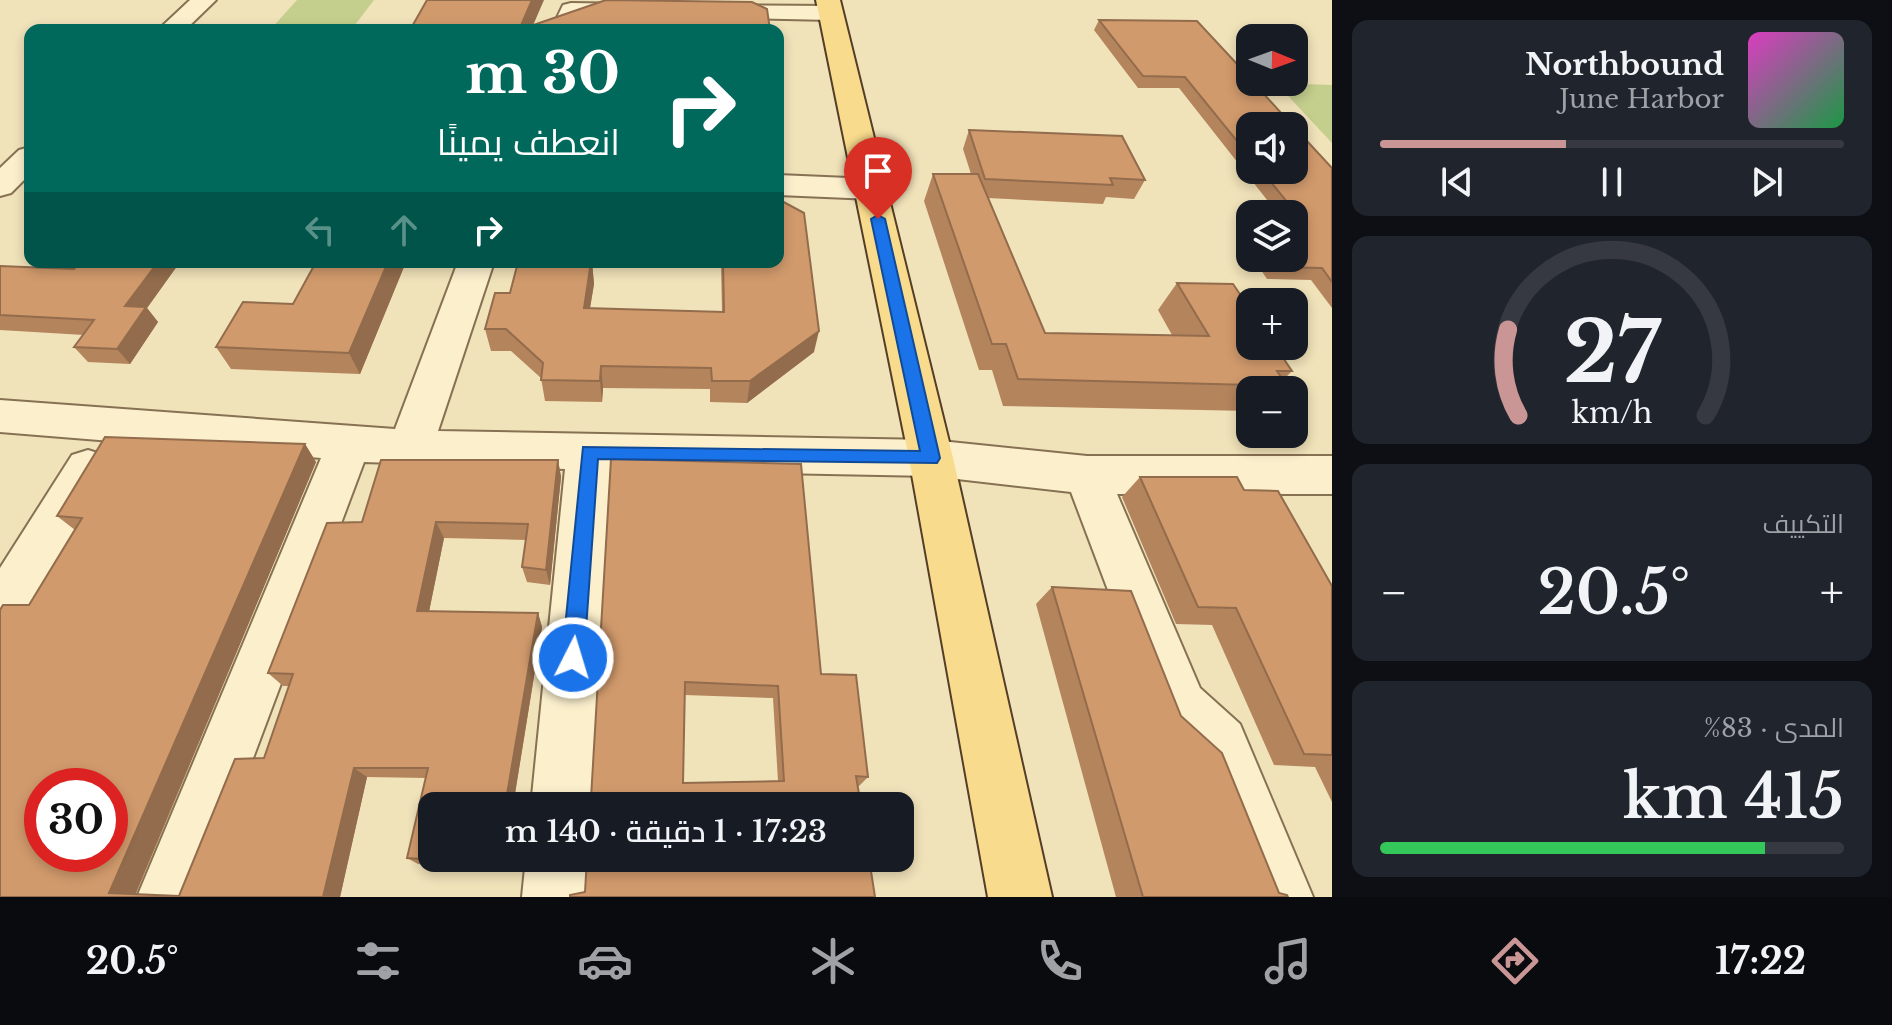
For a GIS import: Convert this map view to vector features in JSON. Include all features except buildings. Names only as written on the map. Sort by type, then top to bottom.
[{"type":"main road","points":[[830,6],[931,458],[1020,897]]},
{"type":"street","points":[[177,24],[204,0]]},
{"type":"street","points":[[694,11],[830,6]]},
{"type":"street","points":[[570,13],[663,11]]},
{"type":"street","points":[[0,186],[24,162]]},
{"type":"street","points":[[784,185],[872,189]]},
{"type":"street","points":[[410,448],[474,268]]},
{"type":"street","points":[[0,416],[410,448],[931,458],[1087,475],[1330,478]]},
{"type":"street","points":[[0,613],[113,426]]},
{"type":"street","points":[[169,897],[349,444]]},
{"type":"street","points":[[562,792],[589,452]]},
{"type":"street","points":[[1087,475],[1180,708],[1220,744],[1281,897]]},
{"type":"street","points":[[554,897],[556,872]]},
{"type":"green space","points":[[297,0],[374,0],[356,24],[275,24]]},
{"type":"green space","points":[[1308,84],[1332,85],[1332,143],[1308,117],[1308,112],[1303,112],[1288,96],[1308,96]]},
{"type":"route","points":[[573,658],[589,452],[931,458],[878,219]]}]
